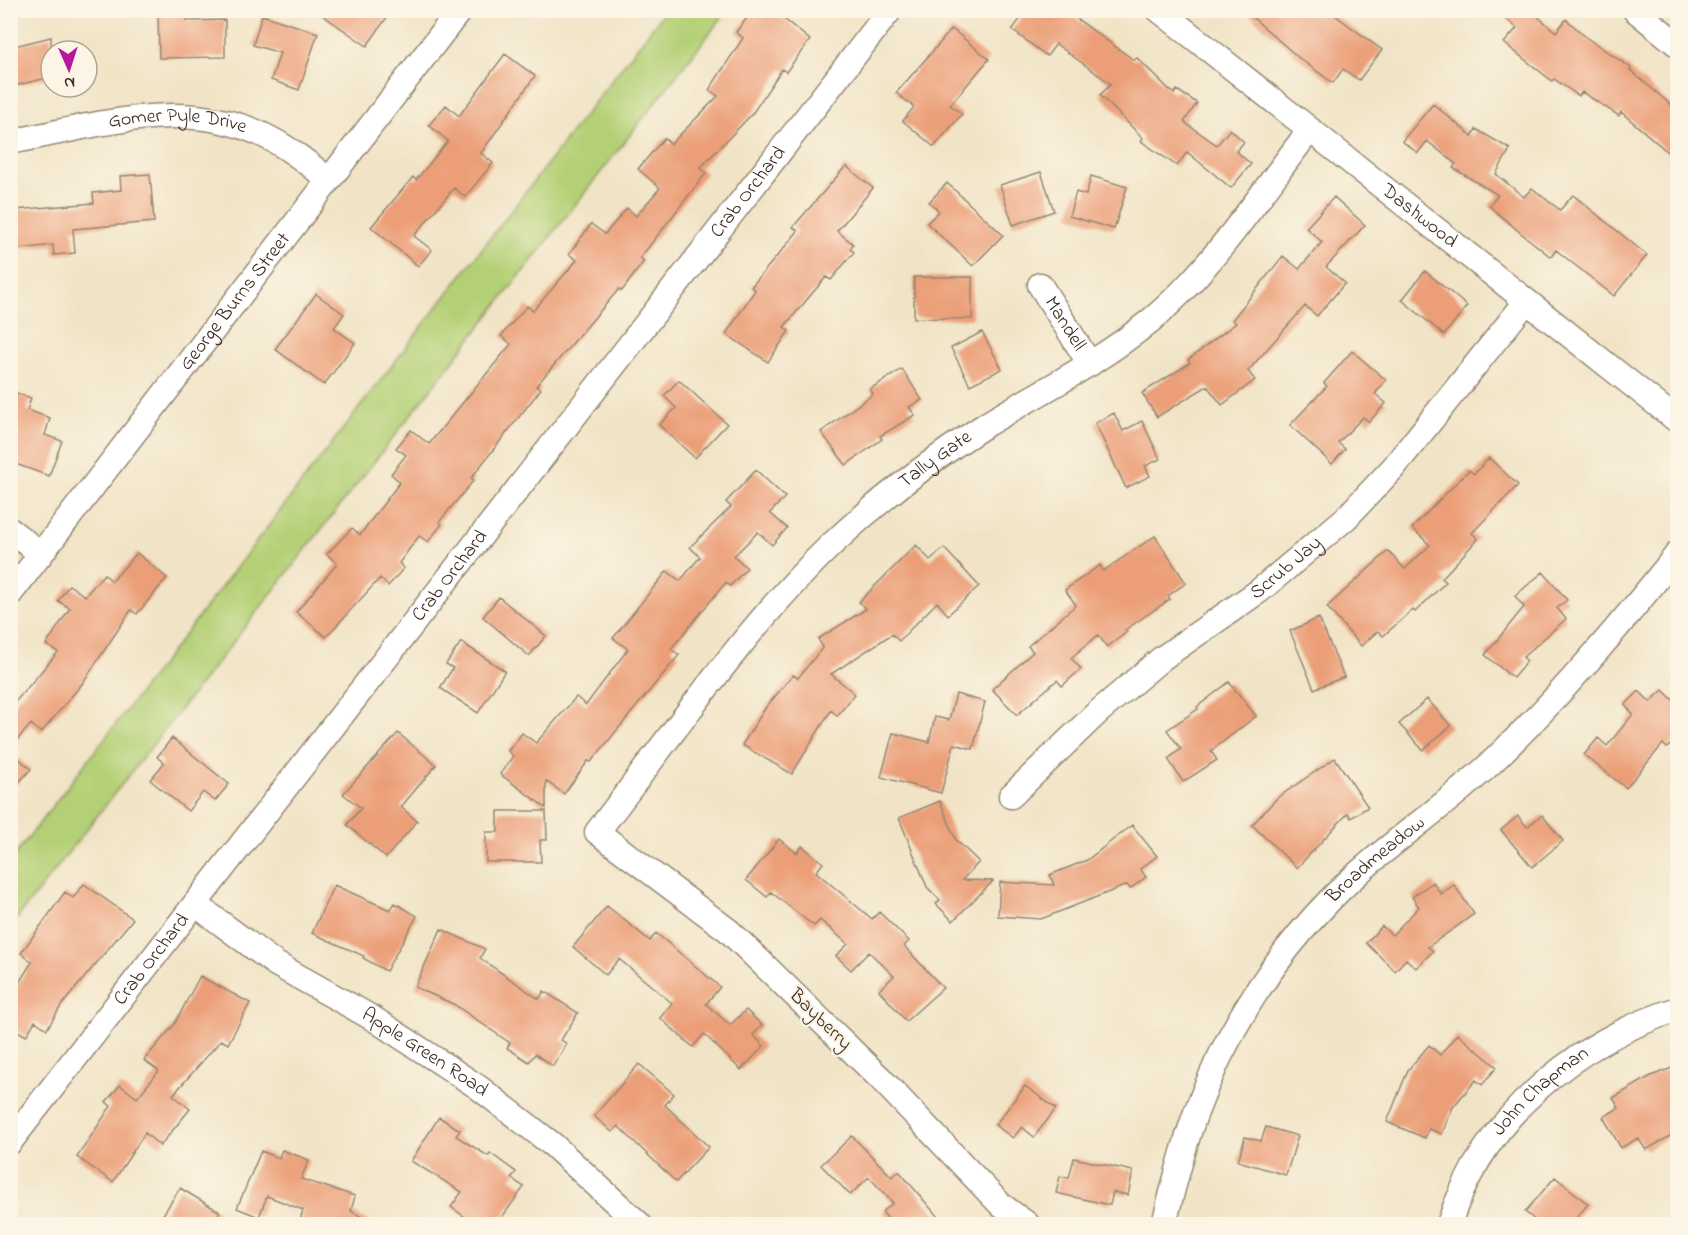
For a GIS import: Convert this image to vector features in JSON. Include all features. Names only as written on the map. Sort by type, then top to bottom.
[{"type":"street","name":"George Burns Street","points":[[10,594],[460,10]]},
{"type":"street","name":"Crab Orchard","points":[[10,1142],[890,10]]},
{"type":"street","name":"Dashwood","points":[[1159,10],[1309,132],[1677,421]]},
{"type":"street","points":[[1635,10],[1676,42]]},
{"type":"street","name":"Gomer Pyle Drive","points":[[10,142],[142,117],[162,115],[206,117],[227,121],[267,136],[329,180]]},
{"type":"street","name":"Tally Gate","points":[[597,832],[764,617],[831,546],[905,481],[986,425],[1090,364],[1150,322],[1181,292],[1309,132]]},
{"type":"street","name":"Mandell","points":[[1040,285],[1090,364]]},
{"type":"street","name":"Scrub Jay","points":[[1011,796],[1097,713],[1161,659],[1259,591],[1346,518],[1393,468],[1526,302]]},
{"type":"street","points":[[10,530],[41,554]]},
{"type":"street","name":"Broadmeadow","points":[[1164,1224],[1194,1116],[1220,1057],[1251,1002],[1287,949],[1337,894],[1376,857],[1490,764],[1577,676],[1677,553]]},
{"type":"street","name":"Bayberry","points":[[597,832],[729,931],[881,1079],[1001,1205],[1027,1224]]},
{"type":"street","name":"Apple Green Road","points":[[195,904],[276,964],[374,1019],[478,1087],[553,1145],[639,1224]]},
{"type":"street","name":"John Chapman","points":[[1449,1224],[1468,1180],[1485,1149],[1530,1095],[1556,1071],[1584,1051],[1615,1033],[1677,1009]]},
{"type":"green space","points":[[665,11],[727,11],[11,926],[11,860]]},
{"type":"building","points":[[158,10],[187,10],[187,21],[225,20],[225,57],[159,58]]},
{"type":"building","points":[[315,10],[392,10],[367,46]]},
{"type":"building","points":[[753,10],[773,10],[810,40],[786,72],[782,69],[752,114],[700,168],[706,173],[640,258],[644,261],[622,291],[619,289],[536,386],[541,389],[471,478],[474,480],[439,522],[442,524],[428,542],[419,536],[399,563],[404,568],[388,586],[380,578],[326,637],[296,612],[337,564],[327,554],[352,528],[360,535],[400,482],[391,474],[406,455],[396,448],[411,430],[429,444],[511,344],[501,336],[527,306],[533,311],[577,260],[569,254],[591,224],[605,234],[627,208],[636,216],[660,188],[638,169],[664,138],[671,144],[718,96],[709,90],[743,38],[736,32]]},
{"type":"building","points":[[1027,10],[1082,10],[1076,18],[1134,60],[1137,58],[1174,94],[1177,90],[1197,103],[1184,122],[1217,145],[1230,129],[1244,142],[1236,151],[1251,164],[1231,188],[1187,152],[1177,166],[1141,141],[1143,138],[1100,95],[1111,84],[1056,44],[1047,56],[1012,30]]},
{"type":"building","points":[[1244,10],[1328,10],[1382,50],[1359,80],[1343,69],[1333,83],[1299,58]]},
{"type":"building","points":[[1496,10],[1530,10],[1556,32],[1566,19],[1587,38],[1631,68],[1630,70],[1677,110],[1677,160],[1621,112],[1619,116],[1582,92],[1579,96],[1554,79],[1552,81],[1504,43],[1517,28]]},
{"type":"building","points":[[262,15],[318,33],[299,90],[271,80],[280,53],[253,45]]},
{"type":"building","points":[[952,29],[989,59],[950,105],[962,114],[934,147],[903,121],[914,107],[896,93]]},
{"type":"building","points":[[39,40],[39,80],[10,87],[10,47]]},
{"type":"building","points":[[505,54],[535,76],[481,153],[493,163],[465,197],[454,188],[414,236],[432,250],[418,266],[371,227],[413,177],[416,180],[448,141],[429,125],[446,105],[459,116]]},
{"type":"building","points":[[1433,104],[1472,136],[1476,129],[1510,149],[1496,174],[1524,197],[1532,188],[1560,210],[1573,195],[1647,255],[1614,296],[1556,250],[1551,257],[1522,234],[1489,206],[1498,195],[1453,168],[1456,164],[1427,141],[1418,153],[1402,141]]},
{"type":"building","points":[[846,166],[873,188],[837,231],[853,244],[850,249],[854,252],[831,280],[826,277],[784,327],[789,331],[768,362],[726,334],[755,290],[751,287],[798,231],[793,227]]},
{"type":"building","points":[[1041,172],[1054,211],[1013,225],[1000,185]]},
{"type":"building","points":[[150,174],[154,222],[73,229],[75,253],[54,255],[53,245],[19,249],[15,210],[94,203],[93,193],[121,190],[120,176]]},
{"type":"building","points":[[1091,176],[1127,187],[1114,229],[1069,216],[1076,192],[1086,195]]},
{"type":"building","points":[[947,183],[1003,235],[973,266],[927,223],[939,211],[929,202]]},
{"type":"building","points":[[1334,197],[1365,225],[1326,267],[1345,283],[1317,316],[1305,306],[1248,371],[1255,380],[1222,405],[1207,386],[1157,417],[1142,393],[1190,363],[1188,360],[1236,323],[1232,320],[1283,256],[1299,269],[1322,242],[1306,228]]},
{"type":"building","points":[[1425,271],[1467,306],[1444,335],[1402,300]]},
{"type":"building","points":[[914,277],[972,277],[972,319],[914,318]]},
{"type":"building","points":[[316,294],[344,314],[334,328],[355,343],[324,385],[275,349]]},
{"type":"building","points":[[982,332],[1002,369],[970,385],[951,348]]},
{"type":"building","points":[[1352,351],[1386,380],[1375,394],[1386,403],[1369,422],[1363,417],[1338,443],[1345,449],[1332,464],[1290,425],[1327,386],[1324,383]]},
{"type":"building","points":[[902,369],[922,400],[909,407],[915,415],[880,436],[882,439],[846,465],[821,432],[873,394],[870,389]]},
{"type":"building","points":[[679,380],[727,424],[695,458],[659,425],[676,408],[664,396]]},
{"type":"building","points":[[10,391],[31,398],[27,410],[50,418],[45,435],[62,441],[49,476],[10,462]]},
{"type":"building","points":[[1114,413],[1123,431],[1142,421],[1160,459],[1145,466],[1150,476],[1126,488],[1095,423]]},
{"type":"building","points":[[1489,458],[1518,485],[1472,533],[1478,539],[1442,578],[1446,582],[1415,612],[1413,610],[1383,636],[1378,631],[1361,646],[1327,607],[1388,551],[1405,569],[1430,545],[1412,528],[1469,470],[1474,474]]},
{"type":"building","points":[[756,470],[785,497],[770,513],[787,528],[772,545],[758,532],[734,556],[747,568],[730,586],[726,582],[671,649],[679,655],[591,762],[588,761],[564,794],[546,781],[546,808],[500,774],[513,756],[508,751],[522,733],[536,743],[576,697],[586,705],[628,649],[613,638],[667,571],[680,581],[700,557],[690,547],[731,507],[726,502]]},
{"type":"building","points":[[1155,536],[1186,583],[1168,596],[1170,599],[1125,630],[1127,632],[1107,647],[1098,635],[1071,658],[1081,669],[1062,686],[1057,680],[1017,715],[992,689],[1033,652],[1028,646],[1076,605],[1065,590],[1100,565],[1103,571]]},
{"type":"building","points":[[916,545],[930,560],[944,548],[979,586],[948,615],[937,602],[899,641],[892,634],[831,674],[855,694],[837,716],[831,710],[792,774],[742,745],[766,707],[793,675],[798,678],[823,647],[818,639],[866,609],[859,602]]},
{"type":"building","points":[[137,553],[167,578],[137,614],[131,610],[82,684],[41,733],[31,724],[10,748],[10,708],[58,652],[46,645],[70,608],[58,601],[69,585],[85,596],[104,574],[112,581]]},
{"type":"building","points":[[1543,572],[1567,600],[1557,608],[1566,619],[1523,657],[1527,661],[1513,678],[1485,655],[1524,607],[1515,596]]},
{"type":"building","points":[[499,597],[546,636],[529,656],[483,617]]},
{"type":"building","points":[[1319,618],[1344,677],[1314,689],[1290,631]]},
{"type":"building","points":[[461,642],[505,671],[478,713],[440,688],[453,668],[446,664]]},
{"type":"building","points":[[1229,682],[1256,716],[1211,751],[1217,760],[1183,782],[1168,759],[1181,749],[1167,730],[1198,709],[1197,707]]},
{"type":"building","points":[[1663,690],[1677,704],[1677,738],[1667,748],[1663,744],[1626,788],[1584,755],[1598,738],[1607,746],[1633,714],[1625,705],[1639,691],[1650,702]]},
{"type":"building","points":[[956,694],[985,702],[973,749],[954,744],[941,793],[881,777],[893,733],[929,742],[935,717],[949,720]]},
{"type":"building","points":[[1427,699],[1451,726],[1423,750],[1399,724]]},
{"type":"building","points":[[398,733],[436,765],[401,807],[417,821],[386,858],[347,825],[361,808],[343,794]]},
{"type":"building","points":[[172,738],[229,784],[215,801],[203,792],[188,811],[150,780],[164,763],[157,757]]},
{"type":"building","points":[[10,751],[31,769],[10,792]]},
{"type":"building","points":[[1335,758],[1368,807],[1351,818],[1348,813],[1297,868],[1252,825],[1277,798]]},
{"type":"building","points":[[940,801],[956,840],[979,862],[962,880],[993,881],[953,921],[936,904],[940,900],[927,887],[899,818]]},
{"type":"building","points":[[498,811],[546,811],[547,840],[540,840],[541,862],[486,862],[486,832],[498,832]]},
{"type":"building","points":[[1542,815],[1563,841],[1532,867],[1501,830],[1518,816],[1527,827]]},
{"type":"building","points":[[1132,825],[1157,856],[1140,869],[1146,877],[1130,889],[1127,885],[1041,919],[998,916],[1000,882],[1054,885],[1050,875],[1087,860]]},
{"type":"building","points":[[779,839],[797,853],[802,846],[823,863],[816,872],[872,919],[879,912],[909,941],[904,946],[943,988],[906,1021],[879,990],[894,976],[869,952],[851,970],[836,956],[848,944],[820,920],[814,926],[771,892],[767,897],[746,880]]},
{"type":"building","points":[[1433,882],[1441,894],[1454,885],[1474,914],[1428,947],[1433,951],[1416,968],[1406,959],[1395,971],[1366,943],[1382,926],[1392,935],[1419,907],[1412,897]]},
{"type":"building","points":[[84,884],[133,919],[61,1006],[47,1029],[35,1021],[26,1036],[10,1026],[10,997],[32,962],[21,953],[65,892],[73,898]]},
{"type":"building","points":[[334,885],[390,910],[395,903],[417,916],[386,971],[363,958],[364,956],[312,933]]},
{"type":"building","points":[[607,906],[650,941],[656,933],[720,987],[706,1004],[730,1025],[746,1010],[762,1025],[753,1035],[764,1046],[741,1070],[704,1034],[693,1047],[660,1018],[672,1003],[619,959],[606,975],[573,947]]},
{"type":"building","points":[[441,929],[485,949],[480,958],[539,999],[544,991],[578,1013],[561,1040],[567,1044],[553,1066],[535,1054],[529,1062],[507,1048],[510,1043],[455,1005],[415,987]]},
{"type":"building","points":[[200,976],[250,1003],[228,1044],[221,1040],[173,1095],[190,1109],[160,1146],[145,1133],[113,1182],[77,1157],[111,1106],[106,1102],[120,1085],[137,1098],[159,1071],[144,1060],[174,1025]]},
{"type":"building","points":[[1457,1034],[1497,1067],[1482,1085],[1476,1080],[1453,1107],[1442,1134],[1429,1129],[1425,1138],[1387,1122],[1408,1070],[1429,1045],[1440,1055]]},
{"type":"building","points":[[639,1064],[674,1094],[665,1105],[709,1147],[676,1182],[618,1126],[612,1132],[594,1116]]},
{"type":"building","points":[[1677,1066],[1677,1132],[1646,1150],[1638,1138],[1621,1148],[1603,1117],[1619,1108],[1613,1098],[1651,1076]]},
{"type":"building","points":[[1025,1086],[1056,1109],[1034,1137],[1022,1127],[1013,1138],[995,1125]]},
{"type":"building","points":[[439,1117],[460,1130],[456,1136],[488,1156],[490,1153],[516,1172],[511,1178],[524,1187],[497,1224],[475,1224],[451,1207],[462,1192],[411,1161]]},
{"type":"building","points":[[1266,1127],[1298,1136],[1286,1175],[1238,1161],[1245,1137],[1261,1141]]},
{"type":"building","points":[[852,1136],[892,1177],[899,1171],[944,1224],[893,1224],[882,1212],[893,1203],[869,1177],[850,1195],[821,1165]]},
{"type":"building","points":[[282,1150],[309,1160],[301,1179],[355,1196],[351,1211],[373,1224],[299,1224],[303,1210],[267,1196],[259,1217],[237,1208],[261,1151],[279,1158]]},
{"type":"building","points":[[1074,1158],[1133,1171],[1128,1195],[1113,1192],[1110,1205],[1056,1193],[1060,1176],[1069,1178]]},
{"type":"building","points":[[1555,1177],[1588,1204],[1571,1224],[1540,1224],[1525,1212]]},
{"type":"building","points":[[180,1188],[220,1212],[212,1224],[172,1224],[161,1218]]}]
